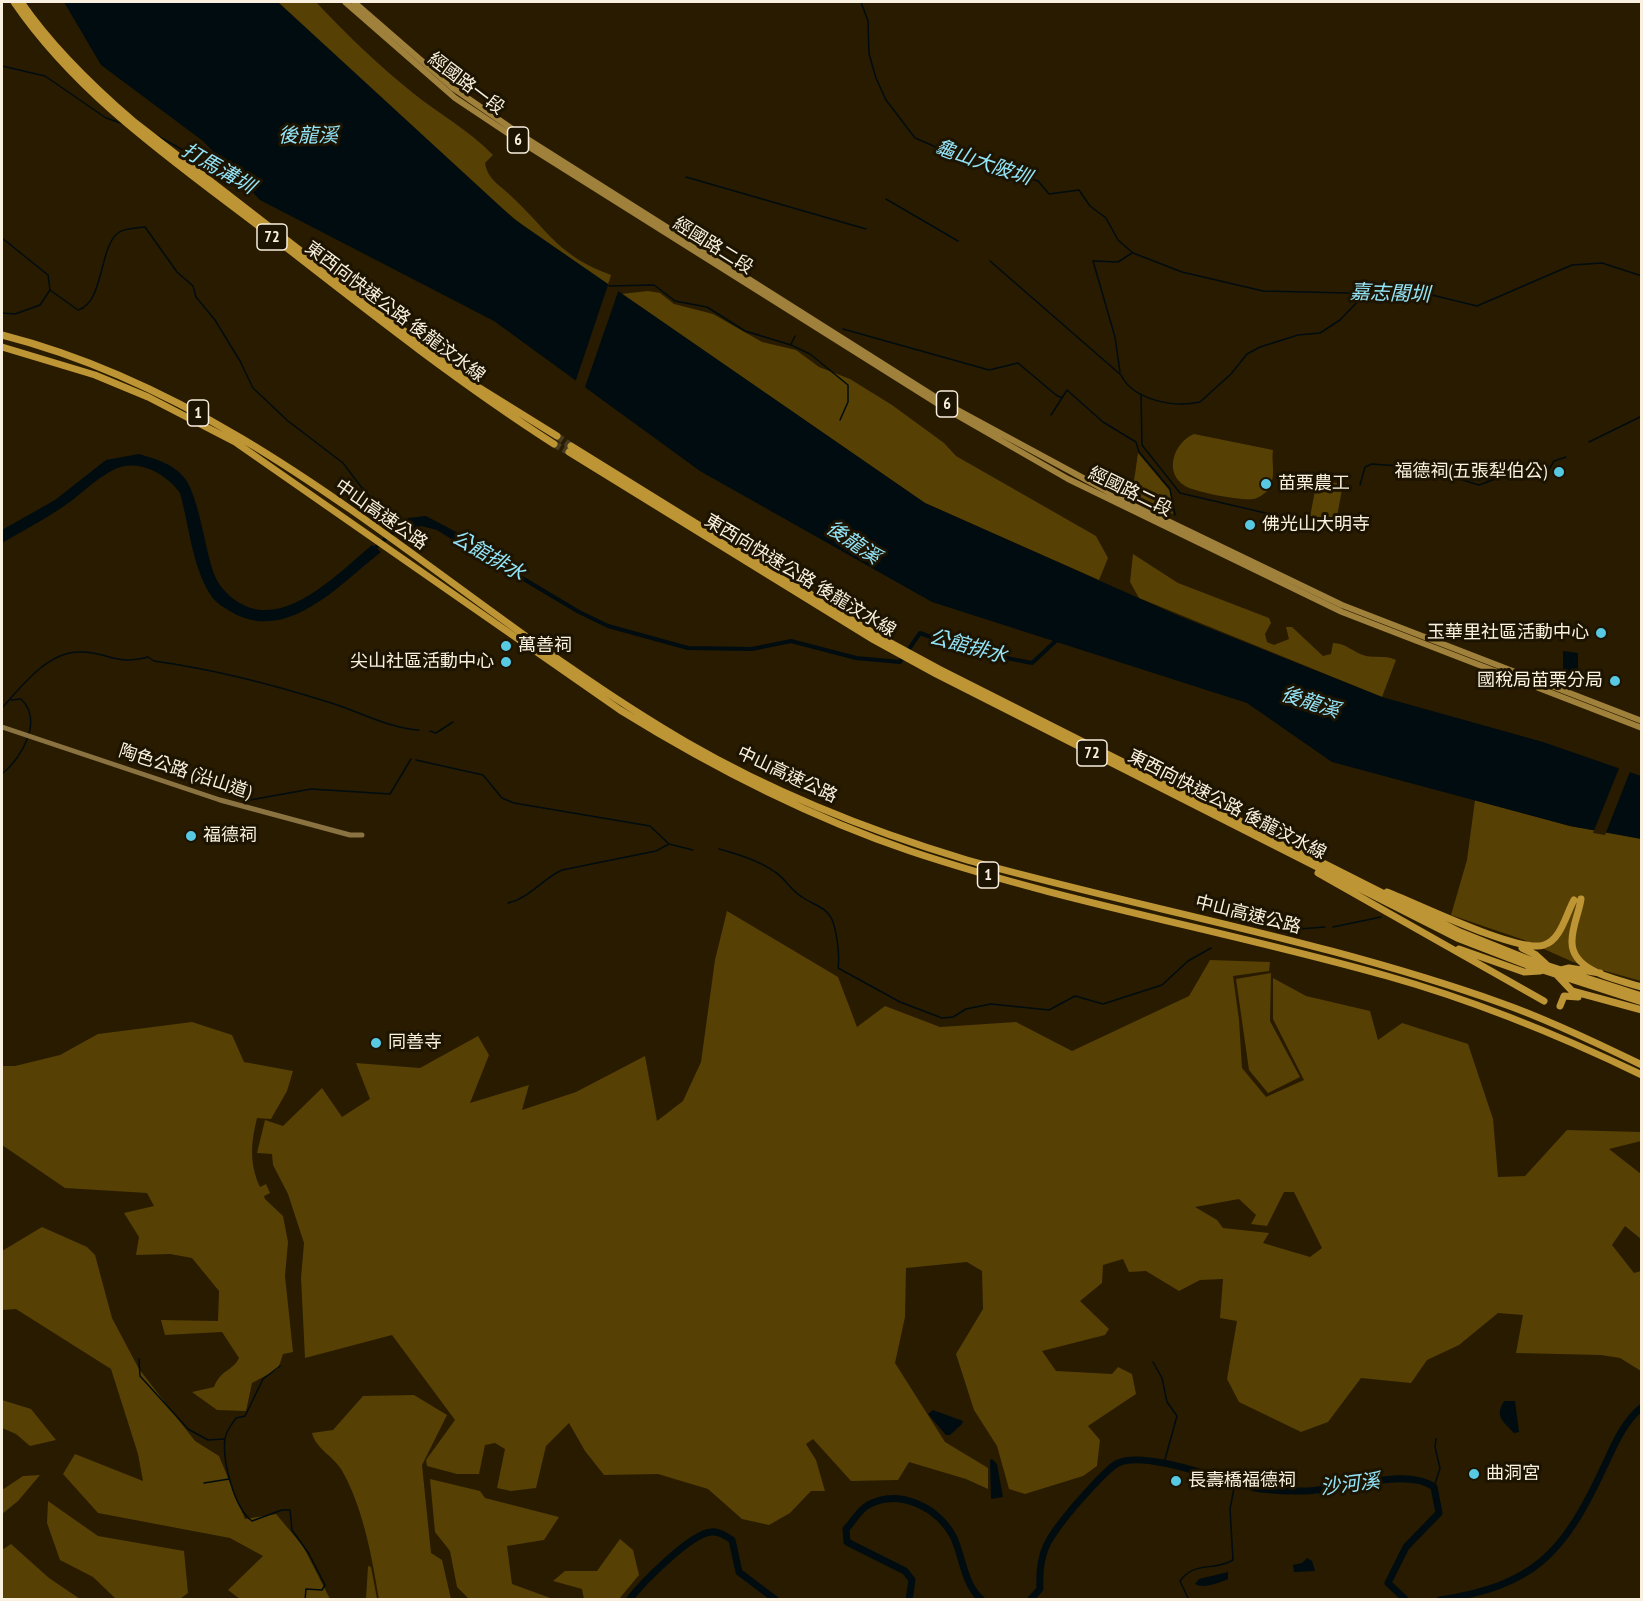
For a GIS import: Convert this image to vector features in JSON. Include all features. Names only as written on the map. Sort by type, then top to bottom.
[{"type":"highway","name":"東西向快速公路 後龍汶水線","points":[[14,2],[58,58],[129,125],[417,349],[484,398],[556,440],[470,382],[133,121],[90,84],[63,55],[21,2]]},
{"type":"highway","name":"中山高速公路","points":[[2,335],[96,366],[181,404],[262,451],[620,710],[681,748],[794,806],[907,850],[1029,887],[1389,976],[1505,1017],[1641,1076]]},
{"type":"highway","name":"中山高速公路","points":[[2,347],[95,375],[204,425],[260,458],[373,532]]},
{"type":"highway","name":"東西向快速公路 後龍汶水線","points":[[1641,996],[1530,960],[1480,941],[1366,886],[878,636],[570,449],[864,634],[936,674],[1456,938],[1498,955],[1641,1002]]},
{"type":"highway","name":"中山高速公路","points":[[393,546],[686,742],[797,798],[909,843],[967,860],[1336,951],[1423,977],[1504,1004],[1641,1065]]},
{"type":"highway","points":[[1305,861],[1318,873],[1544,1001]]},
{"type":"highway","points":[[1366,886],[1380,889],[1504,939],[1536,955],[1549,969],[1524,972],[1445,943]]},
{"type":"highway","points":[[1504,939],[1529,946],[1544,945],[1561,929],[1577,900],[1571,944],[1581,963],[1600,973],[1641,987]]},
{"type":"highway","points":[[1589,998],[1565,987],[1555,970],[1569,968],[1600,973]]},
{"type":"highway","points":[[1560,1006],[1564,996],[1589,998],[1641,1010]]},
{"type":"main road","name":"經國路一段","points":[[345,2],[455,98],[639,214]]},
{"type":"main road","name":"經國路一段","points":[[354,2],[453,88],[639,214]]},
{"type":"main road","name":"經國路二段","points":[[639,214],[948,405],[1120,498],[1342,605],[1420,638],[1641,721]]},
{"type":"main road","name":"經國路二段","points":[[639,214],[946,410],[1068,479],[1342,612],[1641,728]]},
{"type":"main road","name":"陶色公路 (沿山道)","points":[[2,728],[220,800],[350,835],[362,835]]},
{"type":"shaded area","points":[[273,2],[316,2],[387,71],[484,146],[493,155],[485,163],[494,181],[566,251],[593,268],[611,275],[608,285],[538,238],[442,159]]},
{"type":"shaded area","points":[[648,291],[660,293],[674,304],[713,314],[762,342],[796,350],[819,367],[850,379],[892,405],[944,443],[956,456],[1096,536],[1108,558],[1099,580],[925,503],[621,294]]},
{"type":"shaded area","points":[[1194,434],[1273,450],[1273,475],[1268,490],[1257,498],[1247,499],[1208,493],[1185,486],[1174,474],[1174,458],[1181,444]]},
{"type":"shaded area","points":[[1138,453],[1170,491],[1173,514],[1132,495]]},
{"type":"shaded area","points":[[1317,480],[1343,484],[1336,522],[1310,517]]},
{"type":"shaded area","points":[[1133,554],[1178,583],[1269,618],[1271,623],[1265,634],[1267,642],[1274,645],[1289,639],[1286,627],[1292,627],[1323,656],[1331,654],[1333,643],[1366,656],[1396,660],[1382,697],[1139,598],[1130,582]]},
{"type":"shaded area","points":[[1475,800],[1570,826],[1641,838],[1641,981],[1573,962],[1524,940],[1451,915],[1467,860]]},
{"type":"shaded area","points":[[727,911],[838,977],[857,1027],[885,1006],[940,1027],[1016,1022],[1072,1051],[1189,996],[1210,960],[1270,962],[1269,971],[1233,976],[1242,1068],[1266,1097],[1304,1080],[1273,1019],[1273,978],[1306,996],[1370,1011],[1378,1040],[1402,1023],[1468,1044],[1493,1119],[1498,1177],[1525,1176],[1567,1130],[1641,1132],[1641,1141],[1609,1149],[1641,1174],[1641,1239],[1625,1226],[1612,1245],[1634,1273],[1641,1271],[1641,1371],[1620,1358],[1601,1355],[1516,1353],[1523,1315],[1498,1313],[1459,1345],[1427,1360],[1411,1383],[1361,1378],[1328,1422],[1301,1432],[1239,1402],[1227,1379],[1237,1321],[1220,1318],[1223,1279],[1200,1280],[1179,1291],[1146,1271],[1129,1272],[1123,1259],[1103,1265],[1102,1283],[1080,1301],[1109,1329],[1105,1335],[1042,1351],[1056,1371],[1112,1374],[1118,1367],[1132,1374],[1136,1394],[1088,1426],[1100,1440],[1097,1466],[1083,1476],[1025,1494],[1009,1489],[997,1446],[974,1410],[956,1354],[983,1309],[982,1271],[967,1262],[906,1268],[905,1317],[895,1363],[945,1442],[988,1468],[988,1489],[966,1479],[909,1462],[898,1480],[851,1481],[813,1439],[806,1444],[816,1460],[825,1491],[811,1491],[790,1513],[769,1525],[742,1519],[708,1489],[658,1474],[604,1475],[585,1451],[569,1423],[546,1446],[536,1488],[511,1491],[497,1488],[505,1449],[495,1443],[485,1445],[479,1474],[457,1474],[427,1466],[426,1460],[455,1420],[392,1335],[305,1358],[301,1278],[304,1243],[288,1194],[273,1165],[272,1154],[257,1153],[265,1120],[283,1126],[322,1088],[342,1117],[370,1099],[356,1063],[420,1068],[478,1036],[489,1055],[470,1103],[529,1085],[522,1110],[576,1092],[645,1056],[657,1121],[683,1101],[701,1062],[715,960]],"holes":[[[1284,1192],[1294,1192],[1322,1248],[1310,1257],[1263,1243],[1269,1233],[1223,1228],[1217,1220],[1195,1207],[1239,1199],[1256,1215],[1251,1224],[1267,1226]]]},
{"type":"shaded area","points":[[1271,973],[1270,1021],[1300,1077],[1268,1093],[1249,1070],[1236,979]]},
{"type":"shaded area","points":[[192,1022],[232,1035],[244,1062],[293,1071],[287,1091],[271,1119],[257,1118],[252,1153],[254,1170],[260,1187],[266,1184],[270,1193],[264,1196],[265,1199],[283,1216],[288,1242],[285,1276],[293,1352],[283,1354],[278,1369],[252,1383],[246,1411],[217,1410],[192,1392],[214,1387],[220,1377],[239,1358],[222,1332],[165,1335],[161,1320],[218,1321],[219,1291],[192,1258],[170,1254],[136,1255],[139,1237],[124,1213],[154,1206],[147,1193],[65,1188],[2,1145],[2,1066],[15,1066],[60,1055],[98,1034]]},
{"type":"shaded area","points":[[42,1227],[87,1247],[95,1255],[112,1318],[139,1369],[195,1441],[219,1456],[245,1519],[276,1514],[303,1546],[330,1599],[240,1599],[228,1590],[263,1556],[230,1538],[98,1513],[63,1474],[75,1454],[143,1481],[138,1454],[111,1369],[16,1309],[2,1310],[2,1251]]},
{"type":"shaded area","points":[[414,1395],[447,1415],[422,1465],[431,1553],[442,1560],[451,1599],[379,1599],[370,1550],[349,1484],[334,1460],[317,1444],[312,1433],[333,1430],[363,1396]]},
{"type":"shaded area","points":[[2,1400],[31,1409],[56,1440],[30,1446],[16,1434],[2,1428]]},
{"type":"shaded area","points":[[40,1475],[18,1501],[2,1514],[2,1490],[23,1476]]},
{"type":"shaded area","points":[[430,1479],[480,1491],[485,1498],[559,1517],[544,1540],[507,1546],[512,1584],[553,1599],[469,1599],[457,1587],[450,1551],[435,1532]]},
{"type":"shaded area","points":[[48,1501],[98,1536],[184,1551],[188,1593],[180,1599],[116,1599],[93,1577],[60,1560],[47,1523]]},
{"type":"shaded area","points":[[620,1539],[633,1550],[639,1575],[619,1599],[584,1599],[582,1589],[553,1581],[565,1571],[597,1571]]},
{"type":"shaded area","points":[[11,1544],[49,1578],[80,1599],[2,1599],[2,1550]]},
{"type":"shaded area","points":[[368,1566],[371,1567],[377,1599],[366,1599]]},
{"type":"water","name":"後龍溪","points":[[64,2],[278,2],[514,219],[925,503],[1179,616],[1382,697],[1543,742],[1641,776],[1641,839],[1570,826],[1332,762],[1247,703],[932,602],[700,471],[494,321],[260,200],[203,141],[101,65]]},
{"type":"water","points":[[139,454],[171,466],[182,474],[194,498],[216,578],[231,597],[253,609],[271,610],[290,605],[326,584],[372,545],[381,552],[332,593],[295,615],[275,620],[255,621],[235,614],[215,600],[204,583],[195,558],[180,493],[160,474],[133,465],[107,473],[44,519],[2,543],[2,530],[55,500],[106,460]]},
{"type":"water","points":[[426,516],[524,568],[520,582],[437,530],[421,526],[400,537],[385,527],[408,518]]},
{"type":"water","points":[[1563,651],[1578,653],[1578,674],[1563,670]]},
{"type":"water","points":[[1504,1401],[1515,1401],[1519,1432],[1514,1433],[1500,1415]]},
{"type":"water","points":[[933,1410],[963,1421],[962,1424],[950,1435],[946,1435],[928,1414]]},
{"type":"water","points":[[992,1459],[997,1464],[1003,1497],[991,1499],[990,1460]]},
{"type":"water","points":[[1307,1558],[1312,1561],[1315,1571],[1294,1572],[1293,1565],[1302,1563]]},
{"type":"water","points":[[1228,1572],[1228,1579],[1220,1582],[1207,1586],[1195,1584],[1199,1579]]},
{"type":"pier","points":[[609,282],[619,289],[584,390],[575,383]]},
{"type":"pier","points":[[1620,766],[1631,769],[1605,835],[1593,833]]},
{"type":"waterway","name":"嘉志閣圳","points":[[861,2],[868,21],[869,54],[876,78],[886,100],[915,138],[957,156],[1038,181],[1049,194],[1079,190],[1090,206],[1106,218],[1118,240],[1133,253],[1182,272],[1263,291],[1432,295],[1477,306],[1572,265],[1602,263],[1642,276]]},
{"type":"waterway","name":"打馬溝圳","points":[[2,66],[45,76],[106,118],[121,123]]},
{"type":"waterway","name":"打馬溝圳","points":[[156,135],[249,187]]},
{"type":"waterway","points":[[686,177],[866,229]]},
{"type":"waterway","points":[[886,199],[958,241]]},
{"type":"waterway","points":[[2,238],[48,275],[50,290],[78,310],[93,297],[112,240],[124,230],[145,227],[177,272],[193,286],[196,297],[215,320],[240,361],[253,388],[288,421],[343,463],[365,492],[398,523]]},
{"type":"waterway","points":[[1120,372],[1115,337],[1093,261],[1118,262],[1132,253]]},
{"type":"waterway","points":[[990,261],[1121,375],[1135,391],[1167,403],[1200,402],[1231,374],[1247,354],[1260,347],[1298,335],[1320,333],[1340,320],[1364,295]]},
{"type":"waterway","points":[[609,286],[654,285],[675,301],[707,307],[745,331],[791,345],[810,354],[848,385],[848,402],[840,420]]},
{"type":"waterway","points":[[2,313],[15,314],[40,305],[50,290]]},
{"type":"waterway","points":[[843,329],[989,370],[1018,363],[1056,395],[1062,398],[1067,390],[1103,422],[1136,442],[1139,452],[1170,489],[1175,515]]},
{"type":"waterway","points":[[791,344],[795,336]]},
{"type":"waterway","points":[[1141,394],[1142,445],[1180,493],[1278,516]]},
{"type":"waterway","points":[[1051,415],[1062,398]]},
{"type":"waterway","points":[[1589,442],[1642,416]]},
{"type":"waterway","points":[[1547,473],[1554,461],[1566,457]]},
{"type":"waterway","points":[[1360,485],[1365,467],[1372,464],[1453,470],[1456,478],[1479,485],[1503,476],[1507,470],[1540,475]]},
{"type":"waterway","name":"公館排水","points":[[373,550],[396,529]]},
{"type":"waterway","name":"公館排水","points":[[517,575],[579,612],[608,626],[688,648],[752,649],[791,641],[856,658],[900,662],[920,633],[966,650],[1032,663],[1058,639]]},
{"type":"waterway","points":[[2,708],[26,681],[46,664],[67,654],[89,652],[126,660],[148,657],[154,661],[241,678],[339,705],[385,723],[419,730]]},
{"type":"waterway","points":[[2,774],[16,759],[30,728],[28,708],[21,699],[11,700]]},
{"type":"waterway","points":[[430,731],[436,733],[453,722]]},
{"type":"waterway","points":[[250,800],[311,789],[390,794],[411,759]]},
{"type":"waterway","points":[[416,760],[483,775],[502,798],[514,803],[650,826],[669,844],[693,850]]},
{"type":"waterway","points":[[508,903],[523,897],[562,870],[656,851],[669,844]]},
{"type":"waterway","points":[[719,849],[763,864],[779,875],[798,894],[828,913],[836,933],[838,968],[900,1002],[942,1018],[953,1017],[966,1009],[991,1004],[1049,1010],[1075,996],[1103,1004],[1162,985],[1188,961],[1211,948]]},
{"type":"waterway","points":[[1236,917],[1299,929],[1325,927]]},
{"type":"waterway","points":[[1333,927],[1381,917]]},
{"type":"waterway","points":[[139,1359],[140,1376],[188,1429],[208,1440],[224,1439]]},
{"type":"waterway","points":[[1153,1362],[1162,1378],[1167,1402],[1177,1416],[1164,1463]]},
{"type":"waterway","points":[[280,1366],[263,1379],[245,1416],[236,1418],[229,1428],[225,1439],[225,1459],[235,1495],[240,1506],[252,1521],[282,1510],[290,1510],[292,1530],[309,1554],[325,1585],[322,1590],[306,1589],[305,1600]]},
{"type":"waterway","name":"沙河溪","points":[[1440,1600],[1473,1594],[1500,1585],[1523,1574],[1542,1561],[1559,1544],[1574,1523],[1619,1436],[1629,1420],[1642,1407]]},
{"type":"waterway","points":[[1434,1487],[1440,1468],[1435,1447],[1436,1439]]},
{"type":"waterway","name":"沙河溪","points":[[1030,1600],[1040,1589],[1043,1554],[1051,1536],[1082,1497],[1108,1471],[1118,1463],[1131,1460],[1165,1463],[1267,1490],[1319,1490],[1390,1479],[1422,1481],[1434,1487],[1439,1513],[1406,1547],[1388,1583],[1406,1600]]},
{"type":"waterway","points":[[204,1483],[229,1479]]},
{"type":"waterway","points":[[1189,1600],[1180,1581],[1186,1575],[1199,1568],[1233,1560],[1230,1509],[1235,1483]]},
{"type":"waterway","name":"沙河溪","points":[[909,1600],[912,1580],[905,1571],[847,1542],[846,1529],[865,1507],[880,1500],[905,1500],[928,1509],[938,1517],[954,1538],[971,1587],[982,1600]]},
{"type":"waterway","name":"沙河溪","points":[[629,1600],[644,1582],[679,1550],[691,1541],[711,1532],[722,1534],[732,1540],[739,1572],[776,1600]]},
{"type":"tunnel","points":[[557,436],[571,446]]},
{"type":"tunnel","points":[[554,444],[569,452]]},
{"type":"place","name":"福德祠(五張犁伯公)","points":[[1559,472]]},
{"type":"place","name":"苗栗農工","points":[[1266,484]]},
{"type":"place","name":"佛光山大明寺","points":[[1250,525]]},
{"type":"place","name":"玉華里社區活動中心","points":[[1601,633]]},
{"type":"place","name":"萬善祠","points":[[506,646]]},
{"type":"place","name":"尖山社區活動中心","points":[[506,662]]},
{"type":"place","name":"國稅局苗栗分局","points":[[1615,681]]},
{"type":"place","name":"福德祠","points":[[191,836]]},
{"type":"place","name":"同善寺","points":[[376,1043]]},
{"type":"place","name":"曲洞宮","points":[[1474,1474]]},
{"type":"place","name":"長壽橋福德祠","points":[[1176,1481]]},
{"type":"water label","name":"龜山大陂圳","points":[[983,163]]}]
